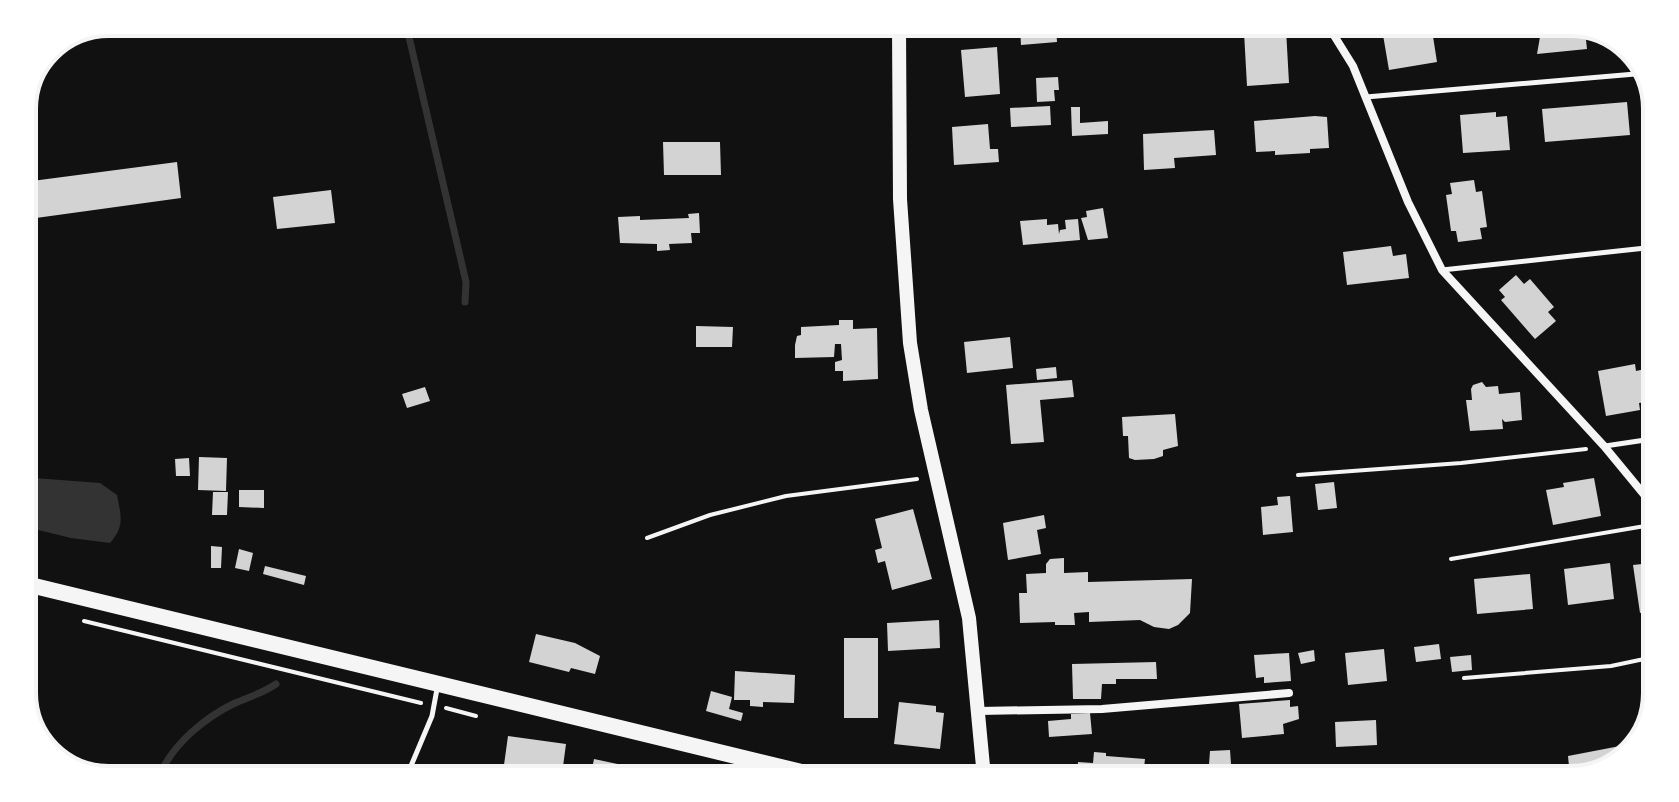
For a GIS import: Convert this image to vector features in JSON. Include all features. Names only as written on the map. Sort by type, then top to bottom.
[{"type":"main road","points":[[36,586],[777,766]]},
{"type":"street","points":[[899,36],[904,279],[912,356],[969,618],[983,766]]},
{"type":"street","points":[[1334,36],[1353,66],[1408,202],[1442,270],[1604,446],[1643,493]]},
{"type":"street","points":[[979,711],[1102,709],[1289,693]]},
{"type":"lane","points":[[1366,97],[1634,74]]},
{"type":"lane","points":[[1442,270],[1643,248]]},
{"type":"lane","points":[[1604,446],[1643,440]]},
{"type":"lane","points":[[411,766],[434,706],[438,684]]},
{"type":"path","points":[[1298,475],[1461,463],[1604,446]]},
{"type":"path","points":[[647,538],[710,515],[786,496],[937,476]]},
{"type":"path","points":[[1451,559],[1643,526]]},
{"type":"path","points":[[73,618],[476,716]]},
{"type":"path","points":[[1464,678],[1611,666],[1643,659]]},
{"type":"shaded area","points":[[36,478],[100,483],[117,495],[120,526],[110,543],[36,529]]},
{"type":"building","points":[[1020,36],[1057,36],[1057,42],[1021,45]]},
{"type":"building","points":[[1244,36],[1286,36],[1289,83],[1247,86]]},
{"type":"building","points":[[1383,36],[1433,36],[1437,62],[1389,70]]},
{"type":"building","points":[[1540,37],[1584,37],[1587,49],[1537,54]]},
{"type":"building","points":[[997,47],[1000,94],[965,97],[961,50]]},
{"type":"building","points":[[1058,77],[1059,90],[1054,90],[1055,101],[1037,102],[1036,78]]},
{"type":"building","points":[[1627,102],[1630,135],[1545,142],[1542,109]]},
{"type":"building","points":[[1050,106],[1051,125],[1011,127],[1010,108]]},
{"type":"building","points":[[1071,107],[1080,107],[1080,123],[1108,121],[1108,134],[1072,136]]},
{"type":"building","points":[[1496,112],[1496,117],[1507,116],[1510,150],[1463,153],[1460,115]]},
{"type":"building","points":[[1327,117],[1329,148],[1310,149],[1310,153],[1275,155],[1275,151],[1256,152],[1254,121]]},
{"type":"building","points":[[988,124],[990,149],[998,149],[999,162],[954,165],[952,127]]},
{"type":"building","points":[[1214,130],[1216,155],[1174,158],[1175,168],[1144,170],[1143,134]]},
{"type":"building","points":[[663,142],[720,142],[721,175],[664,175]]},
{"type":"building","points":[[177,162],[181,198],[36,218],[36,180]]},
{"type":"building","points":[[1474,180],[1476,192],[1482,191],[1487,227],[1480,228],[1482,239],[1458,242],[1456,231],[1451,231],[1446,195],[1452,194],[1450,183]]},
{"type":"building","points":[[331,190],[335,223],[277,229],[273,197]]},
{"type":"building","points":[[1103,208],[1108,238],[1088,240],[1081,218],[1087,217],[1086,211]]},
{"type":"building","points":[[699,213],[700,233],[691,233],[692,243],[669,244],[670,250],[657,251],[657,244],[620,243],[618,217],[640,216],[640,220],[689,218],[688,214]]},
{"type":"building","points":[[1047,219],[1047,225],[1058,224],[1059,234],[1060,230],[1066,229],[1065,220],[1078,219],[1080,240],[1023,245],[1020,221]]},
{"type":"building","points":[[1391,246],[1393,256],[1406,254],[1409,278],[1347,285],[1343,252]]},
{"type":"building","points":[[1516,275],[1524,284],[1530,279],[1554,307],[1548,312],[1556,321],[1535,339],[1501,300],[1505,297],[1499,290]]},
{"type":"building","points":[[839,320],[853,320],[853,329],[877,328],[878,379],[843,381],[843,371],[835,371],[835,362],[842,360],[841,344],[835,344],[834,357],[795,358],[795,345],[797,336],[801,335],[801,327],[839,325]]},
{"type":"building","points":[[696,326],[733,327],[732,347],[696,347]]},
{"type":"building","points":[[1010,337],[1013,368],[967,373],[964,342]]},
{"type":"building","points":[[1635,364],[1636,371],[1643,369],[1643,402],[1639,403],[1640,410],[1606,416],[1598,371]]},
{"type":"building","points":[[1056,367],[1057,378],[1037,380],[1036,369]]},
{"type":"building","points":[[1072,380],[1074,397],[1040,400],[1044,442],[1011,444],[1006,385]]},
{"type":"building","points":[[1482,382],[1486,387],[1498,386],[1499,394],[1520,392],[1522,420],[1505,422],[1502,419],[1503,429],[1470,431],[1466,400],[1472,400],[1473,385]]},
{"type":"building","points":[[425,387],[430,401],[407,408],[402,394]]},
{"type":"building","points":[[1175,414],[1178,446],[1163,450],[1163,456],[1154,459],[1129,458],[1128,436],[1123,436],[1122,417]]},
{"type":"building","points":[[199,457],[227,458],[226,491],[198,490]]},
{"type":"building","points":[[189,458],[190,476],[176,476],[175,459]]},
{"type":"building","points":[[1594,478],[1601,516],[1553,525],[1546,490],[1564,487],[1563,483]]},
{"type":"building","points":[[1334,482],[1337,508],[1318,510],[1315,484]]},
{"type":"building","points":[[239,490],[264,490],[264,508],[239,507]]},
{"type":"building","points":[[213,492],[228,492],[227,515],[212,515]]},
{"type":"building","points":[[1290,496],[1293,532],[1263,535],[1261,507],[1278,505],[1277,497]]},
{"type":"building","points":[[913,509],[932,579],[892,590],[885,561],[878,563],[875,550],[882,548],[875,519]]},
{"type":"building","points":[[1044,515],[1046,528],[1037,530],[1041,554],[1008,560],[1003,523]]},
{"type":"building","points":[[211,546],[222,547],[221,568],[211,568]]},
{"type":"building","points":[[239,549],[253,553],[249,571],[235,568]]},
{"type":"building","points":[[1064,558],[1064,573],[1088,572],[1088,582],[1192,579],[1190,613],[1169,629],[1154,627],[1140,620],[1089,622],[1089,612],[1074,613],[1075,625],[1020,623],[1019,593],[1027,593],[1026,574],[1046,573],[1046,564],[1050,559]]},
{"type":"building","points":[[1610,563],[1614,599],[1568,605],[1564,569]]},
{"type":"building","points":[[1643,564],[1643,612],[1640,613],[1633,565]]},
{"type":"building","points":[[265,566],[306,576],[304,585],[263,574]]},
{"type":"building","points":[[1530,574],[1533,609],[1477,614],[1474,579]]},
{"type":"building","points":[[939,620],[940,648],[888,651],[887,623]]},
{"type":"building","points":[[536,634],[575,643],[600,656],[595,674],[571,668],[569,672],[529,662]]},
{"type":"building","points":[[844,638],[878,638],[878,718],[844,718]]},
{"type":"building","points":[[1439,644],[1441,659],[1416,662],[1414,647]]},
{"type":"building","points":[[1384,649],[1387,681],[1348,685],[1345,653]]},
{"type":"building","points":[[1314,650],[1315,661],[1301,664],[1298,653]]},
{"type":"building","points":[[1289,653],[1291,681],[1264,683],[1264,677],[1256,678],[1254,655]]},
{"type":"building","points":[[1471,655],[1472,670],[1452,672],[1450,657]]},
{"type":"building","points":[[1156,662],[1157,679],[1116,679],[1116,684],[1102,684],[1101,699],[1073,699],[1072,664]]},
{"type":"building","points":[[735,671],[795,675],[794,703],[763,702],[763,707],[750,706],[750,700],[734,700]]},
{"type":"building","points":[[711,691],[732,697],[729,709],[743,713],[741,721],[706,711]]},
{"type":"building","points":[[1290,700],[1290,707],[1298,706],[1299,719],[1283,724],[1284,734],[1242,738],[1239,704]]},
{"type":"building","points":[[899,702],[936,706],[936,712],[944,713],[940,749],[894,744]]},
{"type":"building","points":[[1090,713],[1092,734],[1049,737],[1048,721],[1071,719],[1071,714]]},
{"type":"building","points":[[1376,720],[1377,745],[1336,747],[1335,722]]},
{"type":"building","points":[[508,736],[566,744],[563,766],[504,766]]},
{"type":"building","points":[[1620,746],[1589,764],[1569,766],[1568,756]]},
{"type":"building","points":[[1230,750],[1231,766],[1209,766],[1210,751]]},
{"type":"building","points":[[1094,752],[1145,759],[1144,766],[1078,766],[1078,762],[1093,763]]},
{"type":"building","points":[[594,759],[627,766],[593,766]]},
{"type":"waterway","points":[[409,36],[466,282],[465,302]]},
{"type":"waterway","points":[[164,766],[183,741],[203,723],[235,703],[276,684]]}]
